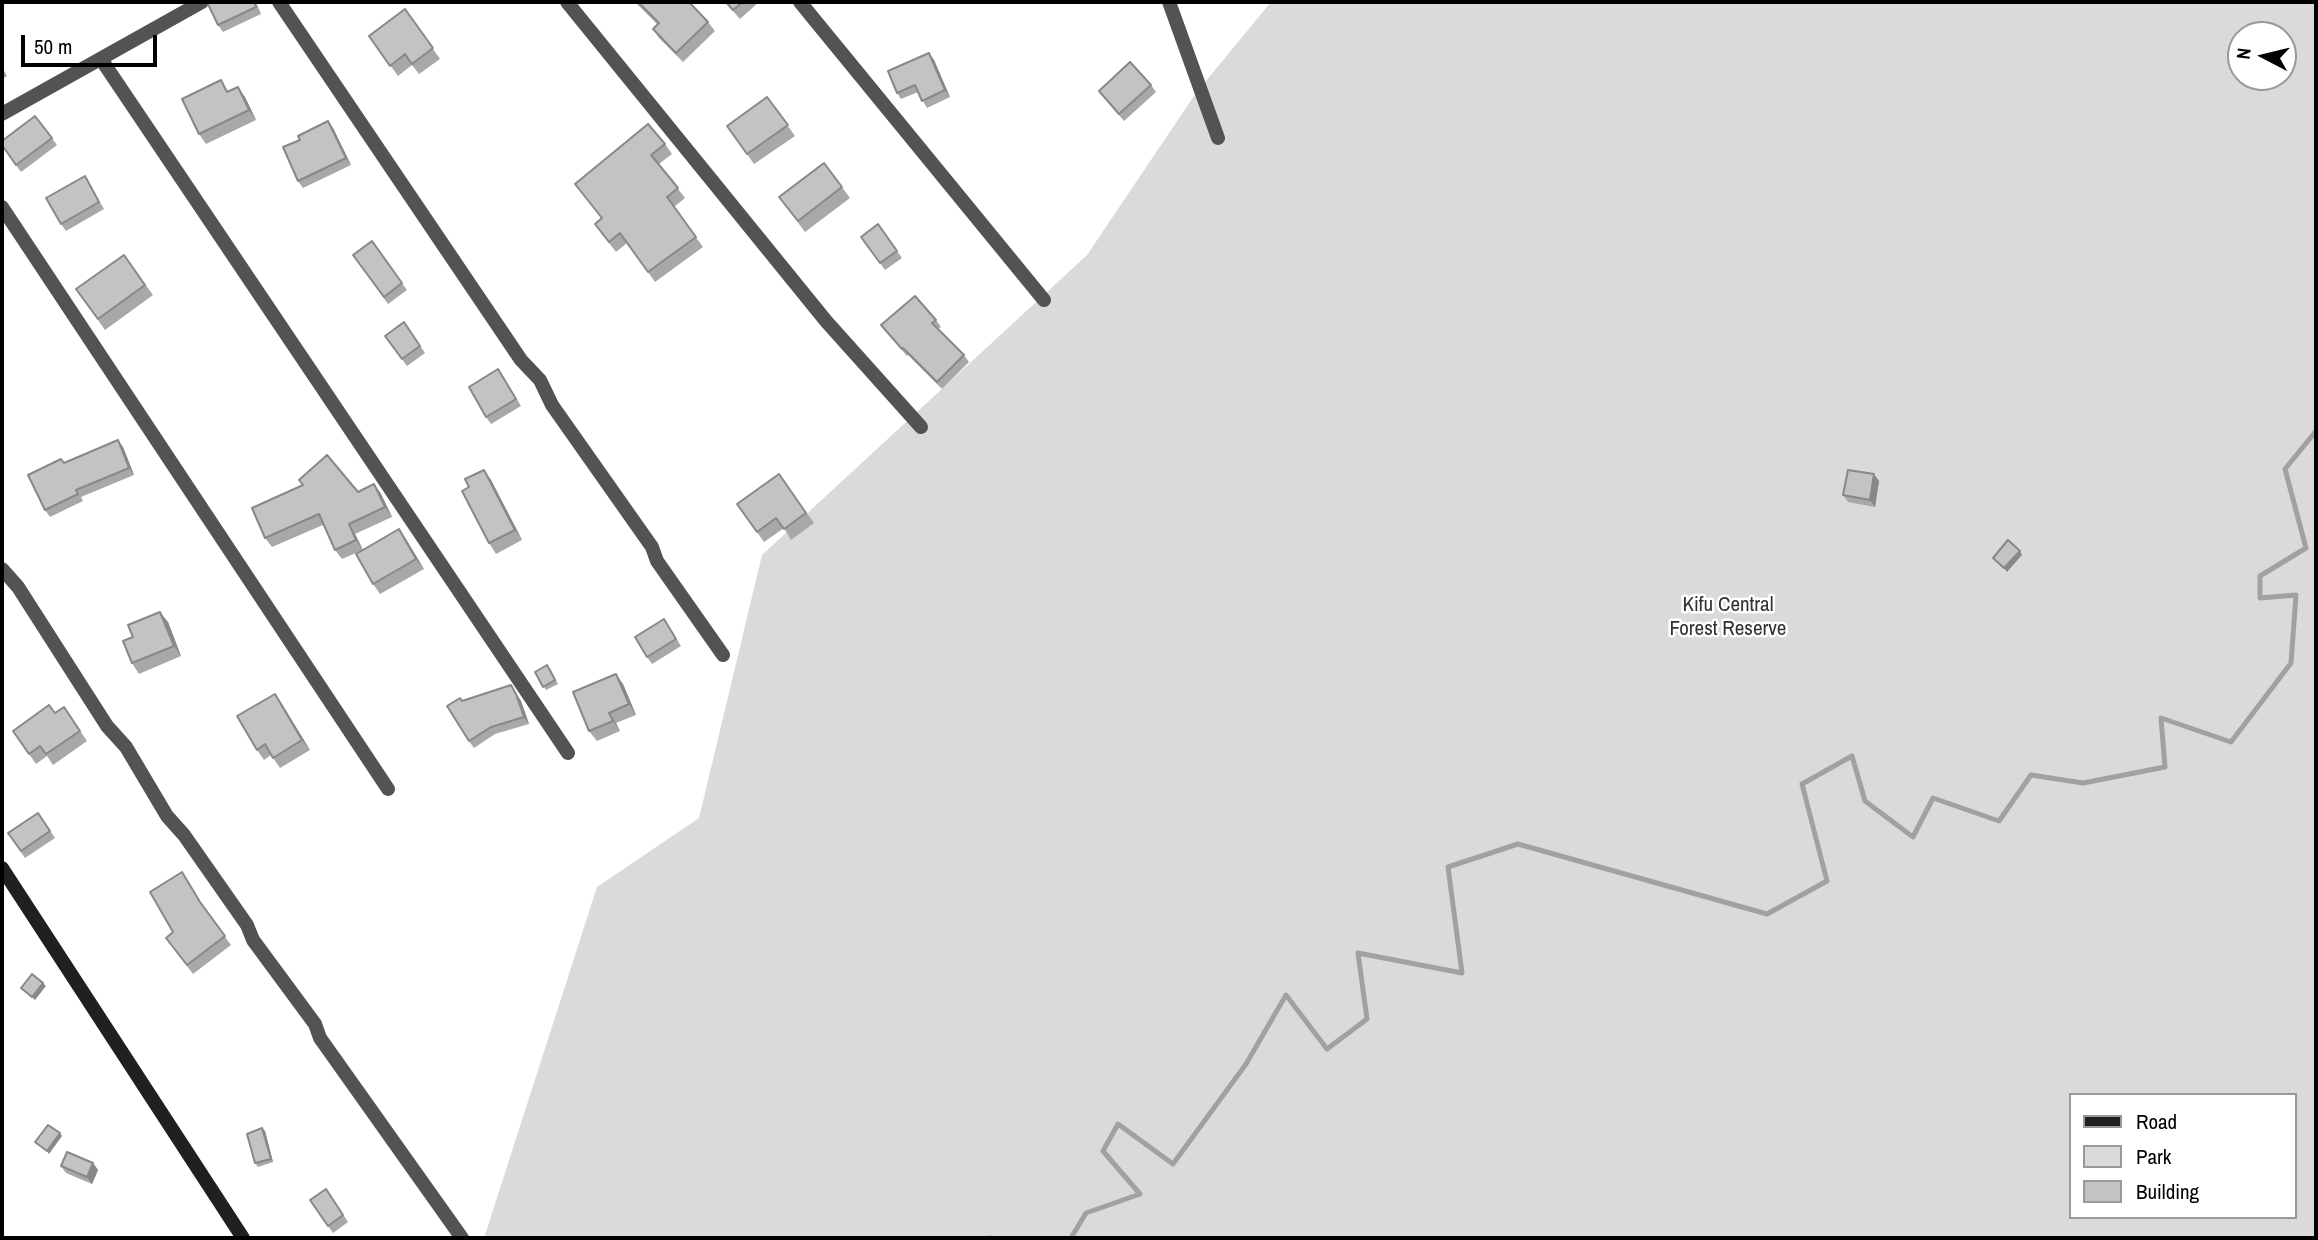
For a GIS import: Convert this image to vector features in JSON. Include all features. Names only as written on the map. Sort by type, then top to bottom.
[{"type":"street","points":[[2,114],[202,2]]},
{"type":"street","points":[[279,2],[521,360],[540,380],[552,405],[652,547],[657,561],[723,655]]},
{"type":"street","points":[[567,2],[826,321],[921,427]]},
{"type":"street","points":[[800,2],[1044,300]]},
{"type":"street","points":[[1169,2],[1218,138]]},
{"type":"street","points":[[101,59],[568,753]]},
{"type":"street","points":[[2,207],[388,789]]},
{"type":"street","points":[[2,569],[18,587],[107,726],[126,747],[167,816],[208,869],[247,925],[253,940],[315,1024],[320,1038],[462,1238]]},
{"type":"street","points":[[2,868],[243,1238]]},
{"type":"green space","name":"Kifu Central Forest Reserve","points":[[1271,2],[2316,2],[2316,1238],[484,1238],[597,887],[699,818],[762,555],[1087,255],[1196,93]]},
{"type":"building","points":[[207,2],[254,2],[256,7],[218,25]]},
{"type":"building","points":[[638,2],[689,2],[708,22],[676,53],[653,29],[659,23]]},
{"type":"building","points":[[726,2],[743,2],[733,10]]},
{"type":"building","points":[[405,9],[433,48],[412,64],[405,54],[390,66],[369,36]]},
{"type":"building","points":[[929,53],[945,90],[922,101],[915,85],[897,93],[888,71]]},
{"type":"building","points":[[1130,62],[1151,85],[1119,114],[1099,91]]},
{"type":"building","points":[[221,80],[227,92],[238,87],[249,110],[199,134],[182,99]]},
{"type":"building","points":[[767,97],[788,125],[747,154],[727,126]]},
{"type":"building","points":[[35,116],[52,138],[16,165],[2,141]]},
{"type":"building","points":[[328,121],[346,158],[298,181],[283,147],[300,140],[298,136]]},
{"type":"building","points":[[648,124],[665,144],[651,155],[678,188],[667,197],[696,237],[648,272],[620,233],[609,242],[595,224],[602,218],[575,184]]},
{"type":"building","points":[[824,163],[842,187],[798,221],[779,197]]},
{"type":"building","points":[[85,176],[99,202],[61,224],[46,198]]},
{"type":"building","points":[[878,224],[897,251],[880,263],[861,237]]},
{"type":"building","points":[[372,241],[402,283],[384,297],[353,255]]},
{"type":"building","points":[[124,255],[145,285],[98,319],[76,289]]},
{"type":"building","points":[[915,296],[936,320],[932,323],[964,355],[937,382],[881,325]]},
{"type":"building","points":[[404,322],[420,346],[402,359],[385,336]]},
{"type":"building","points":[[498,369],[516,399],[486,417],[469,387]]},
{"type":"building","points":[[118,440],[129,468],[76,490],[78,494],[45,510],[28,475],[61,459],[64,463]]},
{"type":"building","points":[[327,455],[358,492],[374,484],[385,507],[349,524],[356,540],[335,550],[319,514],[265,538],[252,508],[303,485],[299,480]]},
{"type":"building","points":[[484,470],[515,530],[489,543],[462,491],[469,487],[465,479]]},
{"type":"building","points":[[1848,470],[1874,474],[1870,500],[1843,495]]},
{"type":"building","points":[[779,474],[806,513],[784,529],[776,518],[757,532],[737,504]]},
{"type":"building","points":[[399,529],[416,559],[373,584],[356,554]]},
{"type":"building","points":[[2008,540],[2020,551],[2004,568],[1993,558]]},
{"type":"building","points":[[160,612],[174,646],[132,663],[123,641],[133,637],[128,625]]},
{"type":"building","points":[[664,619],[676,639],[647,657],[635,637]]},
{"type":"building","points":[[547,665],[555,680],[543,687],[535,672]]},
{"type":"building","points":[[616,674],[629,704],[609,713],[613,721],[589,731],[573,692]]},
{"type":"building","points":[[511,685],[524,717],[491,727],[469,741],[447,706],[460,698],[462,701]]},
{"type":"building","points":[[275,694],[302,740],[273,758],[265,744],[257,750],[237,716]]},
{"type":"building","points":[[49,705],[55,713],[64,707],[80,731],[46,754],[40,746],[29,754],[13,731]]},
{"type":"building","points":[[38,813],[50,831],[21,851],[8,833]]},
{"type":"building","points":[[182,872],[225,936],[187,965],[166,938],[173,932],[150,892]]},
{"type":"building","points":[[32,974],[43,983],[32,997],[21,988]]},
{"type":"building","points":[[48,1125],[60,1133],[47,1151],[35,1142]]},
{"type":"building","points":[[262,1128],[271,1159],[255,1163],[247,1134]]},
{"type":"building","points":[[67,1152],[93,1163],[87,1177],[61,1166]]},
{"type":"building","points":[[326,1189],[343,1215],[328,1226],[310,1200]]},
{"type":"waterway","points":[[1071,1238],[1086,1213],[1140,1194],[1103,1151],[1118,1124],[1173,1164],[1246,1064],[1286,995],[1327,1049],[1367,1019],[1358,953],[1462,973],[1448,867],[1518,844],[1767,914],[1827,881],[1802,784],[1852,756],[1865,801],[1913,837],[1933,798],[1999,821],[2031,775],[2083,783],[2165,767],[2161,718],[2231,742],[2291,663],[2296,595],[2260,598],[2260,576],[2306,548],[2285,469],[2316,431]]}]
